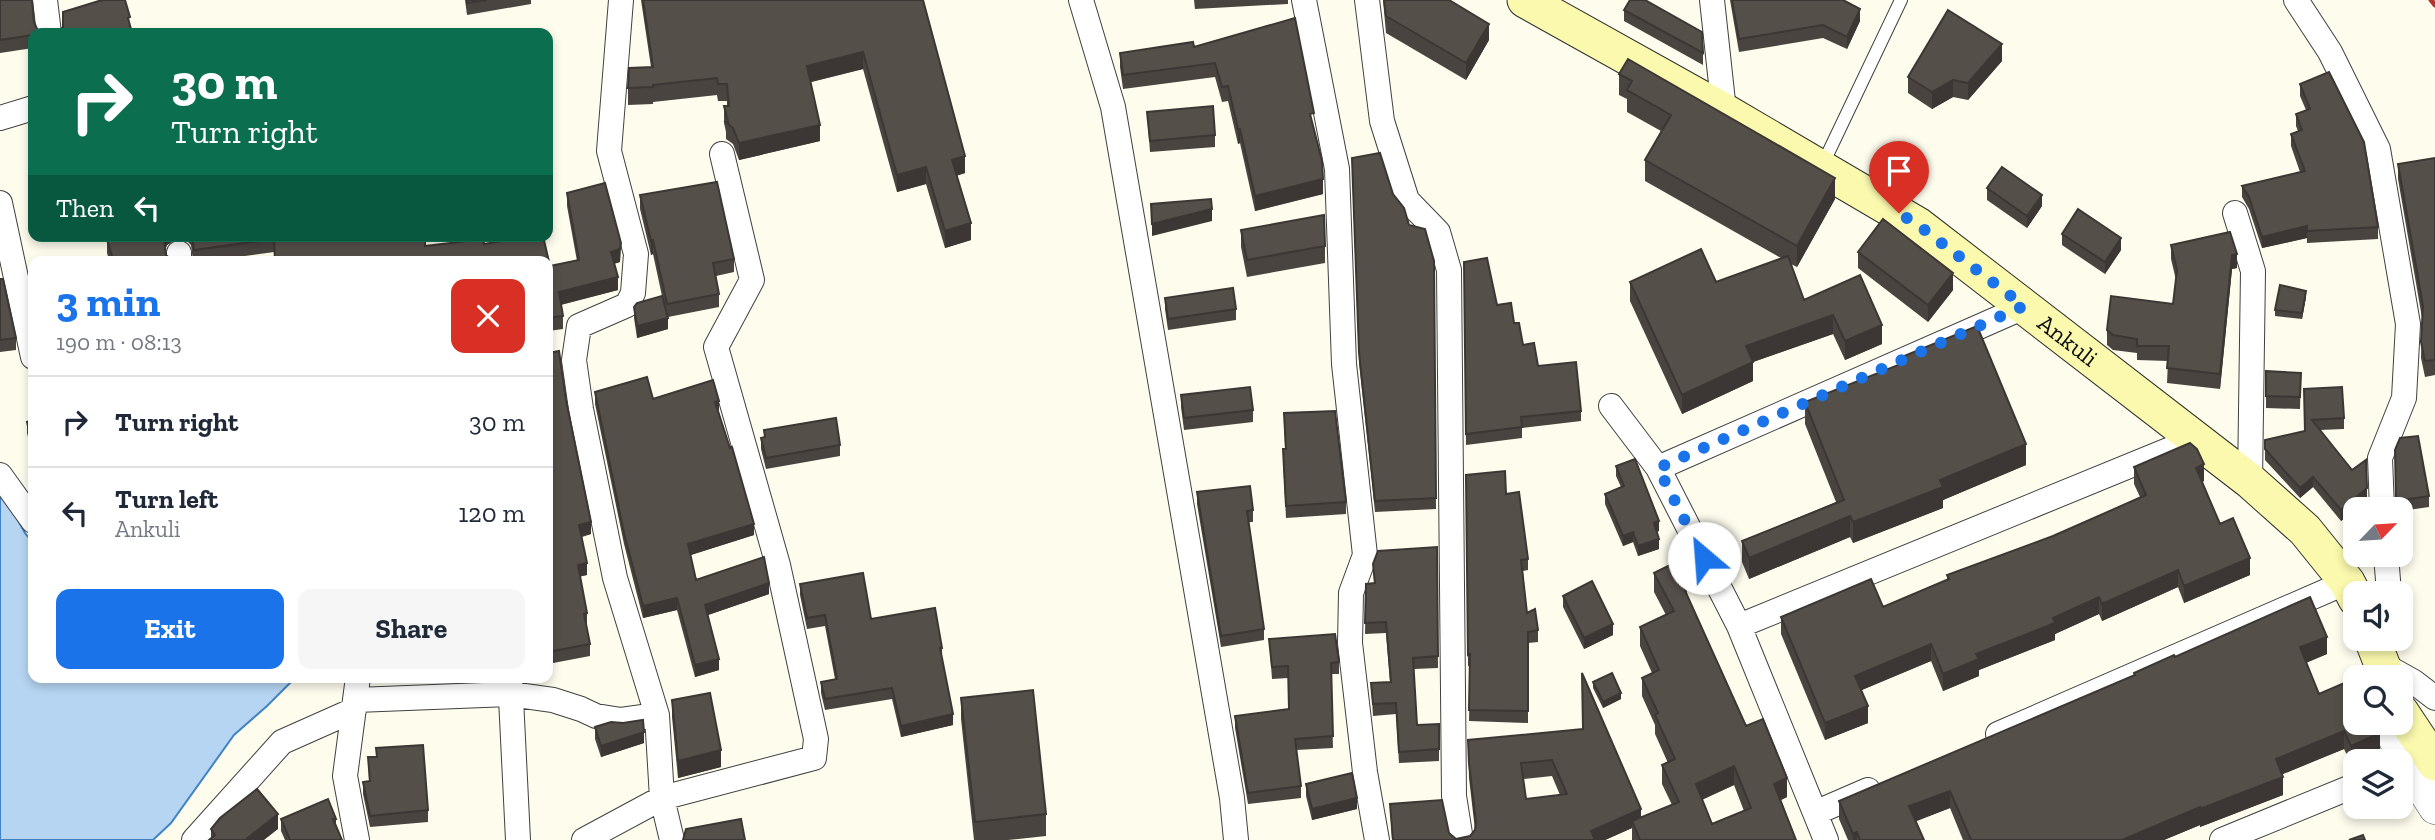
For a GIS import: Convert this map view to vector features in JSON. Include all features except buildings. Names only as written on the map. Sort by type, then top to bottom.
[{"type":"main road","name":"Ankuli","points":[[1525,0],[1724,111],[1918,225],[2250,481],[2305,530],[2344,581]]},
{"type":"main road","points":[[2407,735],[2414,764]]},
{"type":"street","points":[[45,0],[48,28]]},
{"type":"street","points":[[621,0],[609,151],[636,254],[633,293],[627,305],[579,326],[574,360],[581,409],[615,578],[657,715],[662,798],[671,840]]},
{"type":"street","points":[[1081,0],[1113,107],[1230,784],[1236,840]]},
{"type":"street","points":[[1304,0],[1337,169],[1345,364],[1365,555],[1351,593],[1350,643],[1365,772],[1377,840]]},
{"type":"street","points":[[1367,0],[1382,121],[1406,200],[1438,232],[1449,270],[1454,796],[1461,840]]},
{"type":"street","points":[[1712,0],[1724,111]]},
{"type":"street","points":[[2296,0],[2330,51],[2378,149],[2408,324],[2404,398],[2380,458],[2382,497]]},
{"type":"street","points":[[0,118],[28,110]]},
{"type":"street","points":[[584,840],[662,798],[814,758],[816,739],[778,565],[716,347],[752,280],[722,153]]},
{"type":"street","points":[[0,203],[28,334]]},
{"type":"street","points":[[2235,213],[2253,271],[2250,481]]},
{"type":"street","points":[[1658,468],[2024,306]]},
{"type":"street","points":[[1611,406],[1658,468],[1739,626],[1826,840]]},
{"type":"street","points":[[1739,626],[2195,439]]},
{"type":"street","points":[[0,475],[28,514]]},
{"type":"street","points":[[1979,741],[2343,593]]},
{"type":"street","points":[[2379,657],[2435,698]]},
{"type":"street","points":[[194,840],[282,742],[356,696],[510,685],[596,716],[621,720],[657,715]]},
{"type":"street","points":[[510,685],[518,840]]},
{"type":"street","points":[[356,696],[345,776],[357,840]]},
{"type":"street","points":[[2394,735],[2414,764],[2435,807]]},
{"type":"street","points":[[1815,813],[1891,780]]},
{"type":"street","points":[[2222,840],[2343,790]]},
{"type":"lane","points":[[1821,168],[1901,0]]},
{"type":"water","points":[[0,488],[28,537],[28,683],[290,683],[234,735],[171,823],[153,840],[0,840]]},
{"type":"railway","points":[[2431,0],[2435,5]]},
{"type":"route","points":[[1704,558],[1658,468],[2024,306],[1899,213]]}]
